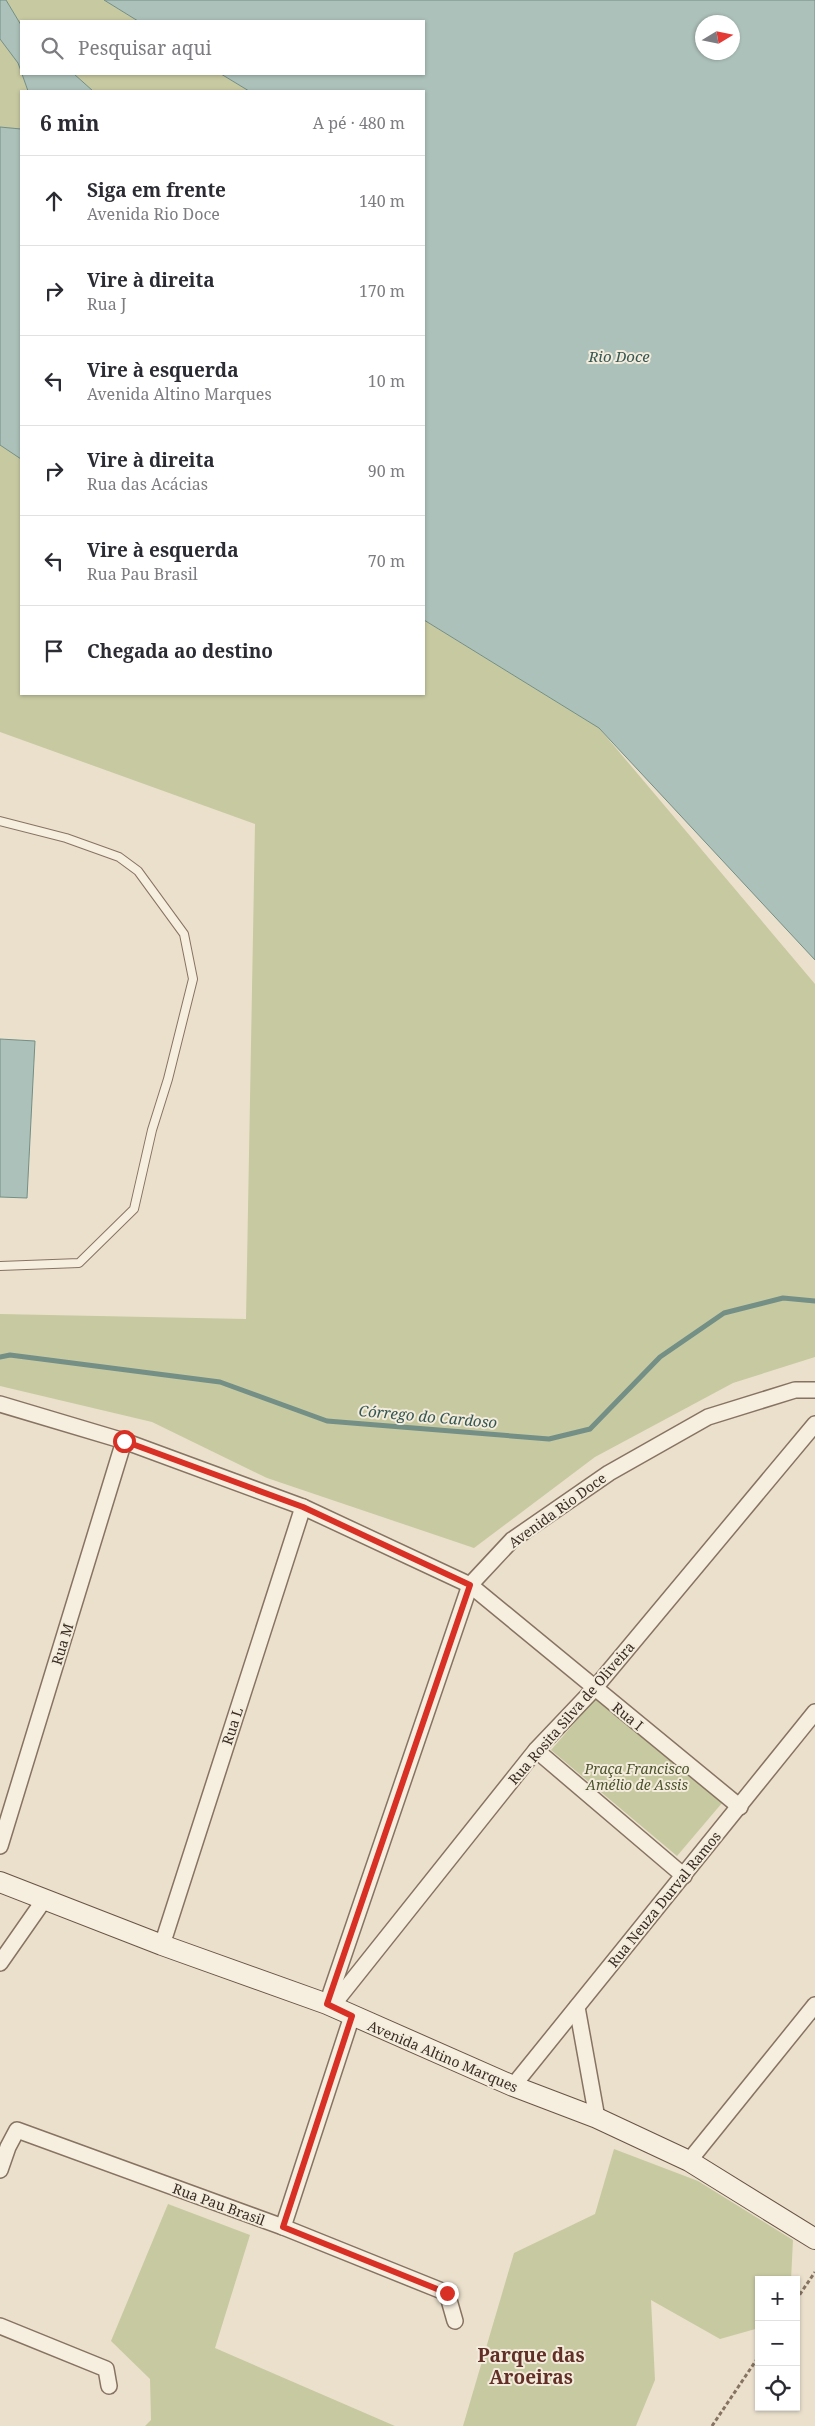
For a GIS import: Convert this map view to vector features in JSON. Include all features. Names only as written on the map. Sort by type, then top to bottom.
[{"type":"main road","name":"Avenida Altino Marques","points":[[0,1882],[162,1945],[329,2005],[513,2086],[597,2118],[689,2162],[815,2239]]},
{"type":"street","name":"Avenida Rio Doce","points":[[470,1585],[512,1540],[609,1473],[708,1417],[795,1390],[815,1390]]},
{"type":"street","points":[[0,1404],[124,1441],[303,1507],[470,1585],[329,2005]]},
{"type":"street","name":"Rua Rosita Silva de Oliveira","points":[[329,2005],[536,1750],[594,1689],[815,1424]]},
{"type":"street","name":"Rua M","points":[[0,1846],[124,1441]]},
{"type":"street","name":"Rua L","points":[[162,1945],[303,1507]]},
{"type":"street","name":"Rua I","points":[[470,1585],[594,1689],[740,1806]]},
{"type":"street","name":"Rua Neuza Durval Ramos","points":[[513,2086],[815,1712]]},
{"type":"street","points":[[536,1750],[684,1876]]},
{"type":"street","points":[[0,1963],[44,1900]]},
{"type":"street","points":[[689,2162],[815,2005]]},
{"type":"street","points":[[577,2007],[597,2118]]},
{"type":"street","points":[[283,2227],[352,2016]]},
{"type":"street","name":"Rua Pau Brasil","points":[[0,2170],[8,2147],[17,2130],[283,2227],[447,2293],[455,2321]]},
{"type":"street","points":[[0,2326],[106,2369],[109,2386]]},
{"type":"lane","points":[[0,821],[66,838],[119,857],[138,871],[184,934],[193,979],[168,1079],[152,1130],[134,1209],[79,1263],[0,1266]]},
{"type":"path","points":[[800,2294],[815,2272]]},
{"type":"path","points":[[712,2426],[755,2362]]},
{"type":"green space","points":[[6,0],[104,0],[136,20],[20,20],[20,23]]},
{"type":"green space","points":[[0,39],[18,63],[20,75],[22,75],[28,90],[20,90],[20,129],[0,127]]},
{"type":"green space","points":[[75,75],[223,75],[247,90],[92,90]]},
{"type":"green space","points":[[0,445],[20,458],[20,695],[425,695],[425,621],[599,728],[815,984],[815,1357],[733,1383],[595,1457],[474,1548],[267,1478],[152,1422],[0,1386],[0,1314],[246,1319],[255,824],[0,732]]},
{"type":"green space","name":"Praça Francisco Amélio de Assis","points":[[597,1697],[722,1803],[677,1856],[551,1750]]},
{"type":"green space","points":[[614,2149],[698,2181],[793,2240],[791,2276],[755,2276],[755,2329],[720,2339],[651,2300],[655,2380],[636,2426],[463,2426],[514,2253],[595,2214]]},
{"type":"green space","points":[[168,2204],[250,2235],[215,2348],[395,2426],[145,2426],[151,2420],[150,2379],[111,2341]]},
{"type":"water","points":[[0,0],[6,0],[20,23],[20,68],[0,39]]},
{"type":"water","name":"Rio Doce","points":[[104,0],[815,0],[815,960],[599,728],[425,621],[425,90],[247,90],[223,75],[425,75],[425,20],[136,20]]},
{"type":"water","points":[[22,75],[75,75],[92,90],[28,90]]},
{"type":"water","points":[[0,127],[20,129],[20,458],[0,445]]},
{"type":"water","points":[[0,1039],[35,1041],[27,1198],[0,1197]]},
{"type":"waterway","name":"Córrego do Cardoso","points":[[0,1357],[10,1355],[220,1382],[327,1421],[549,1439],[590,1429],[660,1357],[724,1313],[783,1298],[815,1301]]},
{"type":"district","name":"Parque das Aroeiras","points":[[531,2366]]},
{"type":"route","points":[[124,1441],[303,1507],[470,1585],[327,2004],[352,2016],[283,2227],[447,2293]]}]
